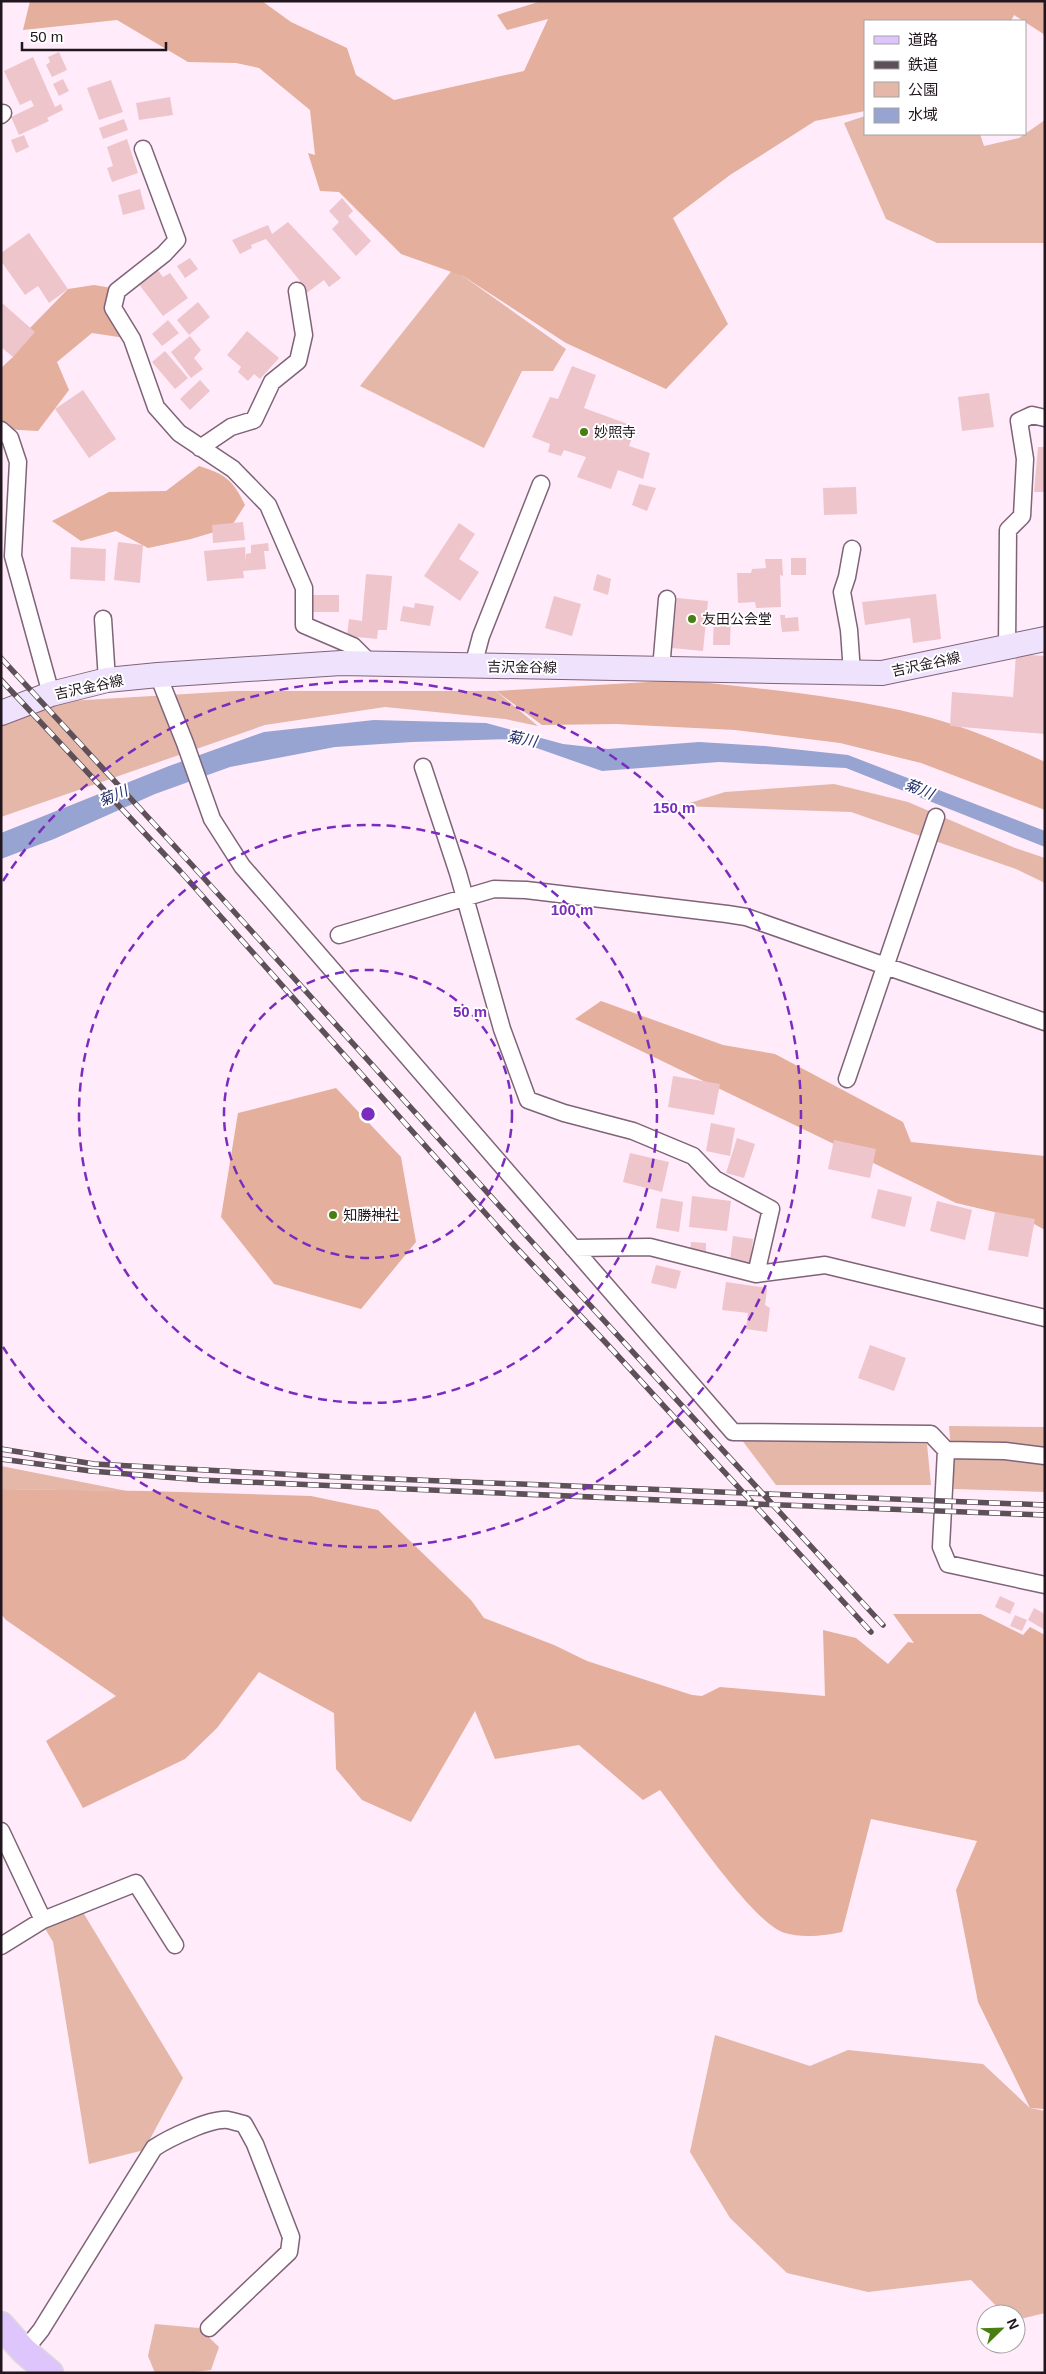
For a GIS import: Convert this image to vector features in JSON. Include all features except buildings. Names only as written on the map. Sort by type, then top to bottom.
[{"type":"main road","name":"吉沢金谷線","points":[[1,713],[51,694],[108,680],[158,675],[341,663],[882,673],[1045,639]]},
{"type":"main road","points":[[1,2325],[24,2351],[50,2373]]},
{"type":"street","points":[[143,149],[177,240],[164,254],[117,291],[113,308],[132,339],[156,407],[179,433],[233,469],[268,505],[304,588],[304,625],[352,646],[370,664]]},
{"type":"street","points":[[200,448],[231,427],[254,420],[272,382],[298,360],[304,335],[298,291]]},
{"type":"street","points":[[1007,646],[1008,530],[1022,516],[1025,459],[1019,421],[1032,415],[1045,418]]},
{"type":"street","points":[[1,430],[10,438],[18,462],[13,556],[51,694]]},
{"type":"street","points":[[473,666],[481,636],[541,484]]},
{"type":"street","points":[[852,549],[842,592],[849,630],[852,673]]},
{"type":"street","points":[[661,669],[667,598]]},
{"type":"street","points":[[103,619],[108,680]]},
{"type":"street","points":[[158,675],[212,819],[242,866],[733,1432],[931,1434],[946,1450],[1005,1451],[1045,1456]]},
{"type":"street","points":[[423,767],[464,897],[502,1029],[528,1100],[564,1114],[633,1131],[693,1156],[715,1179],[771,1209],[756,1274]]},
{"type":"street","points":[[847,1079],[936,818]]},
{"type":"street","points":[[340,934],[494,888],[526,890],[727,914],[746,918],[1045,1022]]},
{"type":"street","points":[[573,1248],[650,1247],[756,1274],[825,1265],[1045,1318]]},
{"type":"street","points":[[946,1450],[941,1547],[948,1564],[1045,1585]]},
{"type":"street","points":[[1,1831],[44,1920]]},
{"type":"street","points":[[1,1946],[44,1920],[136,1883],[175,1945]]},
{"type":"street","points":[[24,2351],[41,2330],[154,2148],[166,2140],[193,2128],[227,2120],[244,2124],[255,2144],[291,2237],[289,2252],[209,2328]]},
{"type":"green space","points":[[864,116],[864,135],[980,135],[984,146],[1019,138],[1026,135],[1045,120],[1045,243],[937,243],[886,219],[844,123]]},
{"type":"green space","points":[[453,269],[566,349],[553,371],[522,371],[484,448],[360,386]]},
{"type":"green space","points":[[236,691],[496,691],[538,726],[505,719],[385,707],[265,725],[1,817],[1,705]]},
{"type":"green space","points":[[834,784],[908,802],[1015,848],[1045,858],[1045,883],[1016,869],[851,812],[680,806],[725,792]]},
{"type":"green space","points":[[949,1426],[1045,1427],[1045,1492],[954,1489]]},
{"type":"green space","points":[[741,1439],[927,1444],[931,1485],[776,1485]]},
{"type":"green space","points":[[1,1466],[127,1491],[1,1489]]},
{"type":"green space","points":[[81,1909],[183,2078],[144,2150],[89,2164],[53,1942],[43,1925]]},
{"type":"green space","points":[[715,2035],[810,2066],[848,2050],[983,2064],[1030,2108],[1045,2111],[1045,2313],[1026,2318],[1026,2304],[994,2304],[971,2280],[868,2292],[787,2273],[730,2218],[690,2152]]},
{"type":"green space","points":[[155,2324],[199,2328],[219,2347],[211,2370],[187,2373],[155,2373],[148,2356]]},
{"type":"shaded area","points":[[30,1],[262,1],[291,22],[347,48],[356,75],[394,100],[524,71],[548,19],[507,30],[497,15],[541,1],[1045,1],[1045,35],[1026,23],[1026,20],[1022,20],[1014,15],[1012,20],[864,20],[864,111],[815,121],[730,175],[673,218],[728,324],[666,389],[566,343],[463,276],[401,254],[339,192],[320,191],[308,153],[315,155],[310,110],[259,68],[236,63],[188,62],[117,20],[23,30]]},
{"type":"shaded area","points":[[94,285],[112,288],[132,339],[92,333],[57,362],[69,390],[38,431],[1,429],[1,368],[13,357],[29,329],[68,289]]},
{"type":"shaded area","points":[[199,466],[222,475],[241,496],[245,505],[231,527],[191,539],[148,548],[116,531],[81,541],[52,521],[109,492],[166,491]]},
{"type":"shaded area","points":[[682,680],[801,693],[861,702],[920,715],[967,729],[1045,762],[1045,810],[921,763],[840,743],[735,730],[616,724],[542,725],[496,691]]},
{"type":"shaded area","points":[[601,1001],[723,1045],[775,1054],[903,1122],[911,1142],[1045,1156],[1045,1230],[1025,1219],[956,1203],[575,1019]]},
{"type":"shaded area","points":[[336,1088],[401,1157],[416,1242],[361,1309],[274,1284],[221,1217],[238,1113]]},
{"type":"shaded area","points":[[1,1489],[311,1496],[378,1510],[471,1600],[484,1618],[554,1645],[587,1661],[692,1695],[702,1696],[720,1687],[825,1696],[823,1630],[856,1638],[888,1664],[908,1642],[914,1643],[893,1614],[981,1614],[1023,1635],[1030,1627],[1045,1635],[1045,2109],[1030,2108],[978,2002],[956,1890],[977,1841],[871,1819],[842,1932],[813,1936],[791,1935],[772,1926],[738,1892],[660,1790],[643,1800],[579,1745],[495,1759],[475,1711],[411,1822],[362,1800],[336,1769],[334,1713],[259,1672],[217,1728],[185,1759],[83,1808],[46,1741],[116,1696],[6,1620],[1,1614]]},
{"type":"water","name":"菊川","points":[[374,720],[486,723],[563,744],[608,749],[699,742],[765,746],[848,755],[1045,831],[1045,847],[846,768],[719,762],[602,771],[511,739],[335,747],[230,767],[155,794],[54,839],[1,859],[1,833],[169,766],[264,732]]},
{"type":"railway","points":[[1,658],[192,865],[522,1231],[883,1625]]},
{"type":"railway","points":[[1,680],[180,871],[511,1242],[871,1632]]},
{"type":"railway","points":[[1,1449],[94,1464],[318,1476],[1045,1505]]},
{"type":"railway","points":[[1,1459],[91,1471],[201,1480],[1045,1515]]},
{"type":"place","name":"妙照寺","points":[[584,432]]},
{"type":"place","name":"友田公会堂","points":[[692,619]]},
{"type":"place","name":"知勝神社","points":[[333,1215]]}]
